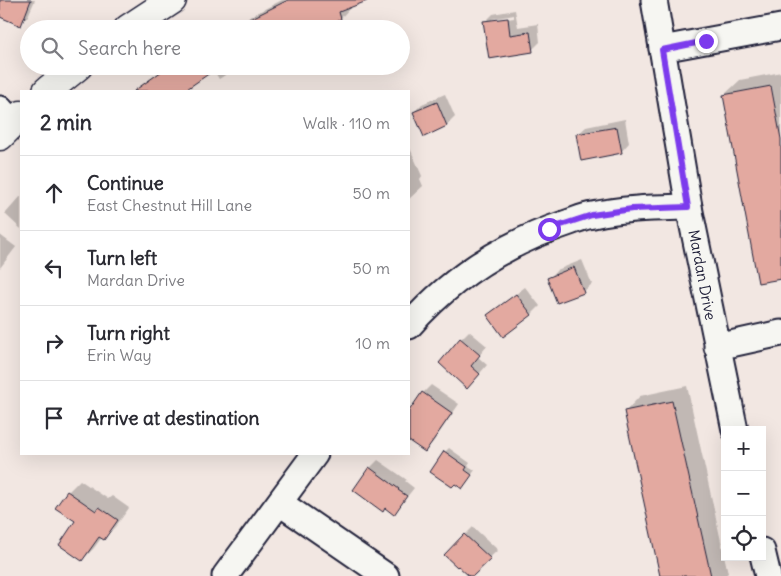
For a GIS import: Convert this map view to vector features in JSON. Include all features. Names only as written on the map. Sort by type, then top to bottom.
[{"type":"main road","points":[[142,20],[172,0]]},
{"type":"main road","points":[[49,90],[67,75]]},
{"type":"street","name":"Mardan Drive","points":[[654,0],[688,207],[734,426]]},
{"type":"street","points":[[662,50],[781,27]]},
{"type":"street","points":[[410,325],[443,292],[480,263],[509,247],[549,229],[592,215],[608,212],[688,207]]},
{"type":"street","points":[[717,347],[781,333]]},
{"type":"street","points":[[225,576],[314,455]]},
{"type":"street","points":[[280,503],[386,576]]},
{"type":"street","points":[[764,561],[768,576]]},
{"type":"building","points":[[0,0],[31,0],[23,20],[20,20],[20,26],[0,17]]},
{"type":"building","points":[[288,0],[367,1],[339,12],[341,19],[338,20],[248,20]]},
{"type":"building","points":[[508,18],[510,35],[530,32],[533,52],[489,59],[483,21]]},
{"type":"building","points":[[156,75],[207,75],[185,90],[135,90]]},
{"type":"building","points":[[771,86],[781,139],[781,279],[758,283],[723,95]]},
{"type":"building","points":[[437,102],[447,126],[424,137],[413,112]]},
{"type":"building","points":[[617,127],[622,153],[581,161],[576,134]]},
{"type":"building","points":[[574,267],[584,293],[557,303],[547,278]]},
{"type":"building","points":[[516,294],[532,315],[503,337],[487,315]]},
{"type":"building","points":[[460,338],[480,355],[471,366],[480,374],[467,389],[439,363]]},
{"type":"building","points":[[422,392],[452,413],[425,452],[410,442],[410,410]]},
{"type":"building","points":[[672,401],[711,576],[660,576],[624,411]]},
{"type":"building","points":[[444,451],[467,467],[465,470],[472,475],[462,489],[455,484],[452,487],[430,472]]},
{"type":"building","points":[[369,467],[407,496],[394,515],[385,508],[383,512],[353,490]]},
{"type":"building","points":[[67,491],[96,511],[99,507],[118,520],[104,540],[99,537],[82,561],[59,545],[75,521],[55,508]]},
{"type":"building","points":[[464,534],[491,559],[473,576],[469,576],[444,555]]},
{"type":"route","points":[[549,229],[592,215],[632,209],[688,207],[662,50],[706,41]]}]
